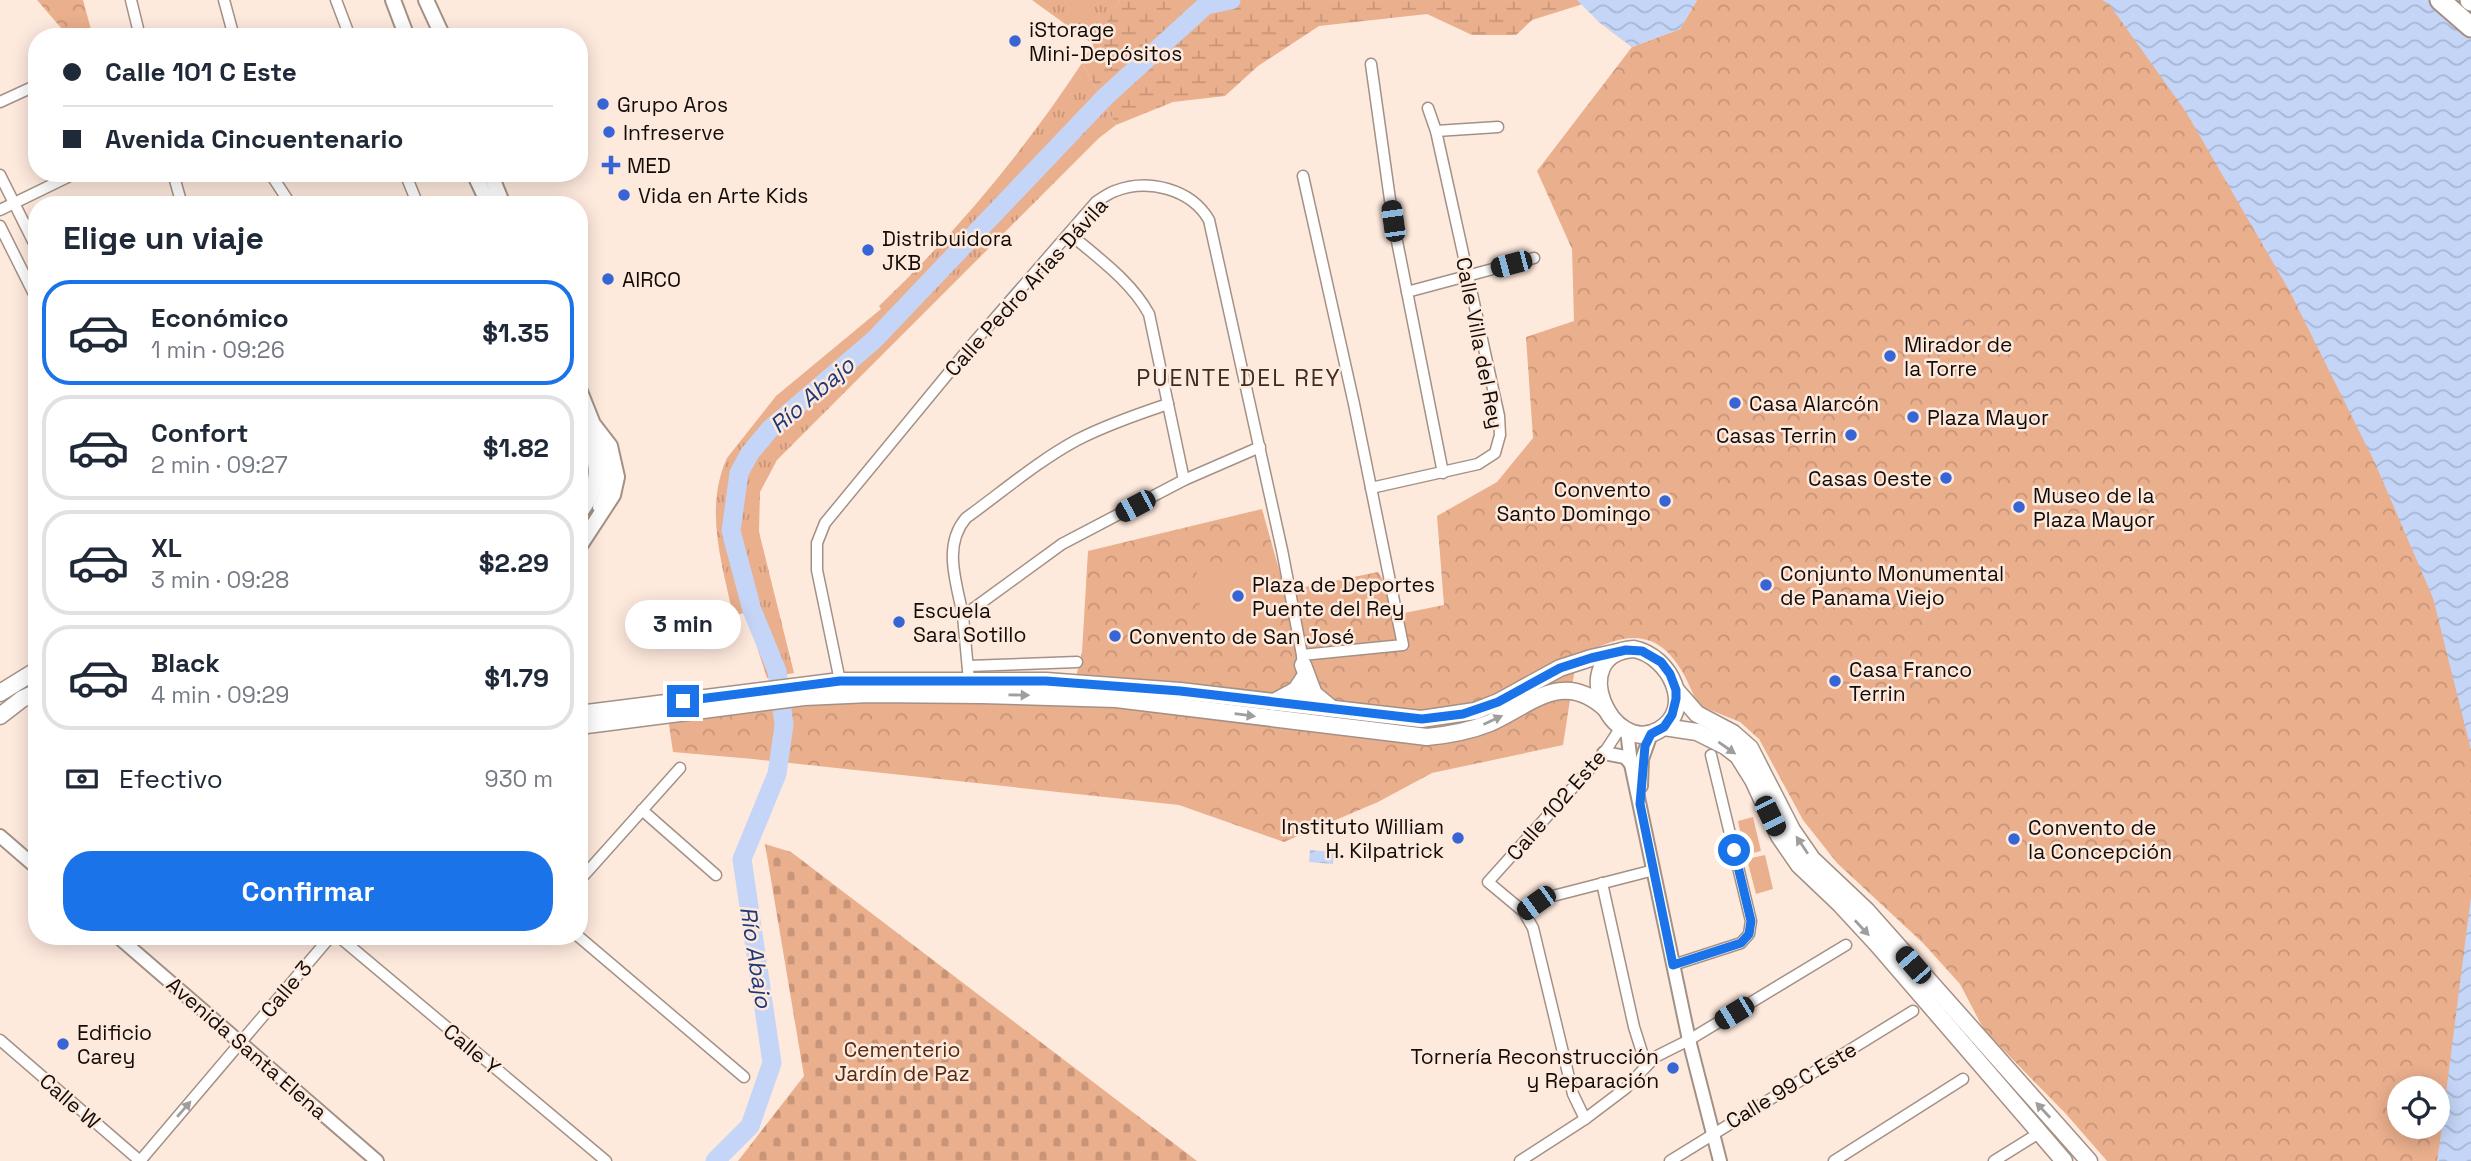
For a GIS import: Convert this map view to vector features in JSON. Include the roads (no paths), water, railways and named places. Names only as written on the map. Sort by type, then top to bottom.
[{"type":"highway","points":[[2440,0],[2471,27]]},
{"type":"main road","points":[[393,0],[404,28]]},
{"type":"main road","points":[[426,0],[438,28]]},
{"type":"main road","points":[[588,412],[593,424],[610,446],[617,477],[613,495],[588,533]]},
{"type":"main road","points":[[588,443],[597,480],[588,501]]},
{"type":"main road","points":[[588,713],[803,691],[840,681],[969,674],[1083,683],[1422,719],[1463,714],[1498,702],[1560,668],[1591,658],[1634,649],[1649,653],[1667,668],[1676,690],[1697,714],[1733,733],[1750,748],[1792,830],[1812,859],[1867,911],[2089,1161]]},
{"type":"main road","points":[[1606,709],[1600,693],[1600,673],[1606,661],[1618,652]]},
{"type":"main road","points":[[1273,703],[1296,690],[1303,666]]},
{"type":"main road","points":[[1303,666],[1314,694],[1321,702],[1334,709]]},
{"type":"main road","points":[[0,693],[28,676]]},
{"type":"main road","points":[[0,704],[28,686]]},
{"type":"main road","points":[[1657,731],[1675,708],[1676,690]]},
{"type":"main road","points":[[803,691],[1116,699],[1409,736],[1447,735],[1489,723],[1537,698],[1558,691],[1581,692],[1590,695],[1624,729],[1640,734],[1657,731],[1697,732],[1738,756],[1753,780],[1779,836],[1800,865],[1877,944],[2064,1161]]},
{"type":"main road","points":[[588,725],[771,695]]},
{"type":"main road","points":[[0,716],[28,696]]},
{"type":"main road","points":[[1306,706],[1325,719],[1447,735]]},
{"type":"street","points":[[131,0],[138,28]]},
{"type":"street","points":[[224,0],[232,28]]},
{"type":"street","points":[[336,0],[347,28]]},
{"type":"street","points":[[1371,64],[1393,221],[1443,473]]},
{"type":"street","points":[[0,102],[28,89]]},
{"type":"street","name":"Calle Villa del Rey","points":[[1371,488],[1478,464],[1495,453],[1500,435],[1499,416],[1436,131],[1428,107]]},
{"type":"street","points":[[1436,131],[1498,127]]},
{"type":"street","points":[[0,175],[28,230]]},
{"type":"street","points":[[1303,177],[1403,645],[1303,666]]},
{"type":"street","points":[[29,196],[58,182]]},
{"type":"street","name":"Calle Pedro Arias Dávila","points":[[840,681],[817,570],[817,543],[825,523],[961,357],[1096,202],[1114,191],[1148,186],[1188,197],[1198,204],[1209,220],[1261,447],[1303,666],[1306,706]]},
{"type":"street","points":[[0,210],[28,197]]},
{"type":"street","points":[[0,226],[28,282]]},
{"type":"street","points":[[1070,234],[1140,298],[1153,328],[1184,480]]},
{"type":"street","points":[[1406,292],[1534,258]]},
{"type":"street","points":[[1077,662],[969,674],[952,550],[958,528],[966,519],[1043,462],[1077,441],[1168,404]]},
{"type":"street","points":[[588,521],[599,506],[606,487],[607,468],[593,424]]},
{"type":"street","points":[[963,617],[1062,544],[1184,480],[1261,447]]},
{"type":"street","points":[[1624,729],[1689,1040],[1720,1161]]},
{"type":"street","name":"Calle 102 Este","points":[[1524,912],[1488,882],[1624,729]]},
{"type":"street","points":[[1640,804],[1642,758],[1657,731]]},
{"type":"street","points":[[1604,753],[1625,757],[1631,764]]},
{"type":"street","points":[[1673,965],[1741,943],[1749,934],[1751,921],[1711,755]]},
{"type":"street","points":[[588,871],[680,768]]},
{"type":"street","points":[[642,810],[716,874]]},
{"type":"street","points":[[0,836],[28,860]]},
{"type":"street","points":[[1585,1119],[1573,1094],[1533,928],[1524,912],[1549,897],[1654,870]]},
{"type":"street","points":[[1602,883],[1634,1027],[1646,1065]]},
{"type":"street","points":[[588,944],[744,1077]]},
{"type":"street","name":"Avenida Santa Elena","points":[[127,945],[377,1161]]},
{"type":"street","name":"Calle 3","points":[[140,1161],[323,945]]},
{"type":"street","name":"Calle Y","points":[[349,945],[606,1161]]},
{"type":"street","points":[[1520,1161],[1585,1119],[1626,1088],[1655,1057],[1689,1040],[1846,945]]},
{"type":"street","name":"Calle 99 C Este","points":[[1670,1161],[1913,1011]]},
{"type":"street","name":"Calle W","points":[[0,1040],[140,1161]]},
{"type":"street","points":[[1834,1161],[1962,1079]]},
{"type":"street","points":[[1994,1161],[2039,1133]]},
{"type":"water","points":[[1577,0],[1697,0],[1680,29],[1632,47],[1599,22]]},
{"type":"water","points":[[2102,0],[2471,0],[2471,750],[2433,598],[2375,463],[2290,292],[2186,112],[2109,4]]},
{"type":"water","points":[[1310,850],[1334,852],[1333,864],[1309,862]]},
{"type":"water","points":[[2471,896],[2471,1161],[2437,1161],[2440,1139],[2450,1139],[2448,1076]]},
{"type":"waterway","name":"Río Abajo","points":[[715,1161],[750,1126],[772,1063],[742,859],[777,774],[784,725],[777,671],[752,610],[731,531],[739,473],[750,453],[770,429],[874,340],[1105,97],[1206,5],[1231,0]]},
{"type":"place","name":"iStorage Mini-Depósitos","points":[[1015,41]]},
{"type":"place","name":"Grupo Aros","points":[[603,104]]},
{"type":"place","name":"Infreserve","points":[[609,132]]},
{"type":"place","name":"MED","points":[[611,165]]},
{"type":"place","name":"Vida en Arte Kids","points":[[624,195]]},
{"type":"place","name":"Distribuidora JKB","points":[[868,250]]},
{"type":"place","name":"AIRCO","points":[[608,279]]},
{"type":"place","name":"Mirador de la Torre","points":[[1890,356]]},
{"type":"place","name":"Casa Alarcón","points":[[1735,403]]},
{"type":"place","name":"Plaza Mayor","points":[[1913,417]]},
{"type":"place","name":"Casas Terrin","points":[[1851,435]]},
{"type":"place","name":"Casas Oeste","points":[[1946,478]]},
{"type":"place","name":"Convento Santo Domingo","points":[[1665,501]]},
{"type":"place","name":"Museo de la Plaza Mayor","points":[[2019,507]]},
{"type":"place","name":"Conjunto Monumental de Panama Viejo","points":[[1766,585]]},
{"type":"place","name":"Plaza de Deportes Puente del Rey","points":[[1238,596]]},
{"type":"place","name":"Escuela Sara Sotillo","points":[[899,622]]},
{"type":"place","name":"Convento de San José","points":[[1115,636]]},
{"type":"place","name":"Casa Franco Terrin","points":[[1835,681]]},
{"type":"place","name":"Instituto William H. Kilpatrick","points":[[1458,838]]},
{"type":"place","name":"Convento de la Concepción","points":[[2014,839]]},
{"type":"place","name":"Edificio Carey","points":[[63,1044]]},
{"type":"place","name":"Tornería Reconstrucción y Reparación","points":[[1673,1068]]},
{"type":"district","name":"PUENTE DEL REY","points":[[1239,378]]},
{"type":"park label","name":"Cementerio Jardín de Paz","points":[[902,1061]]}]
